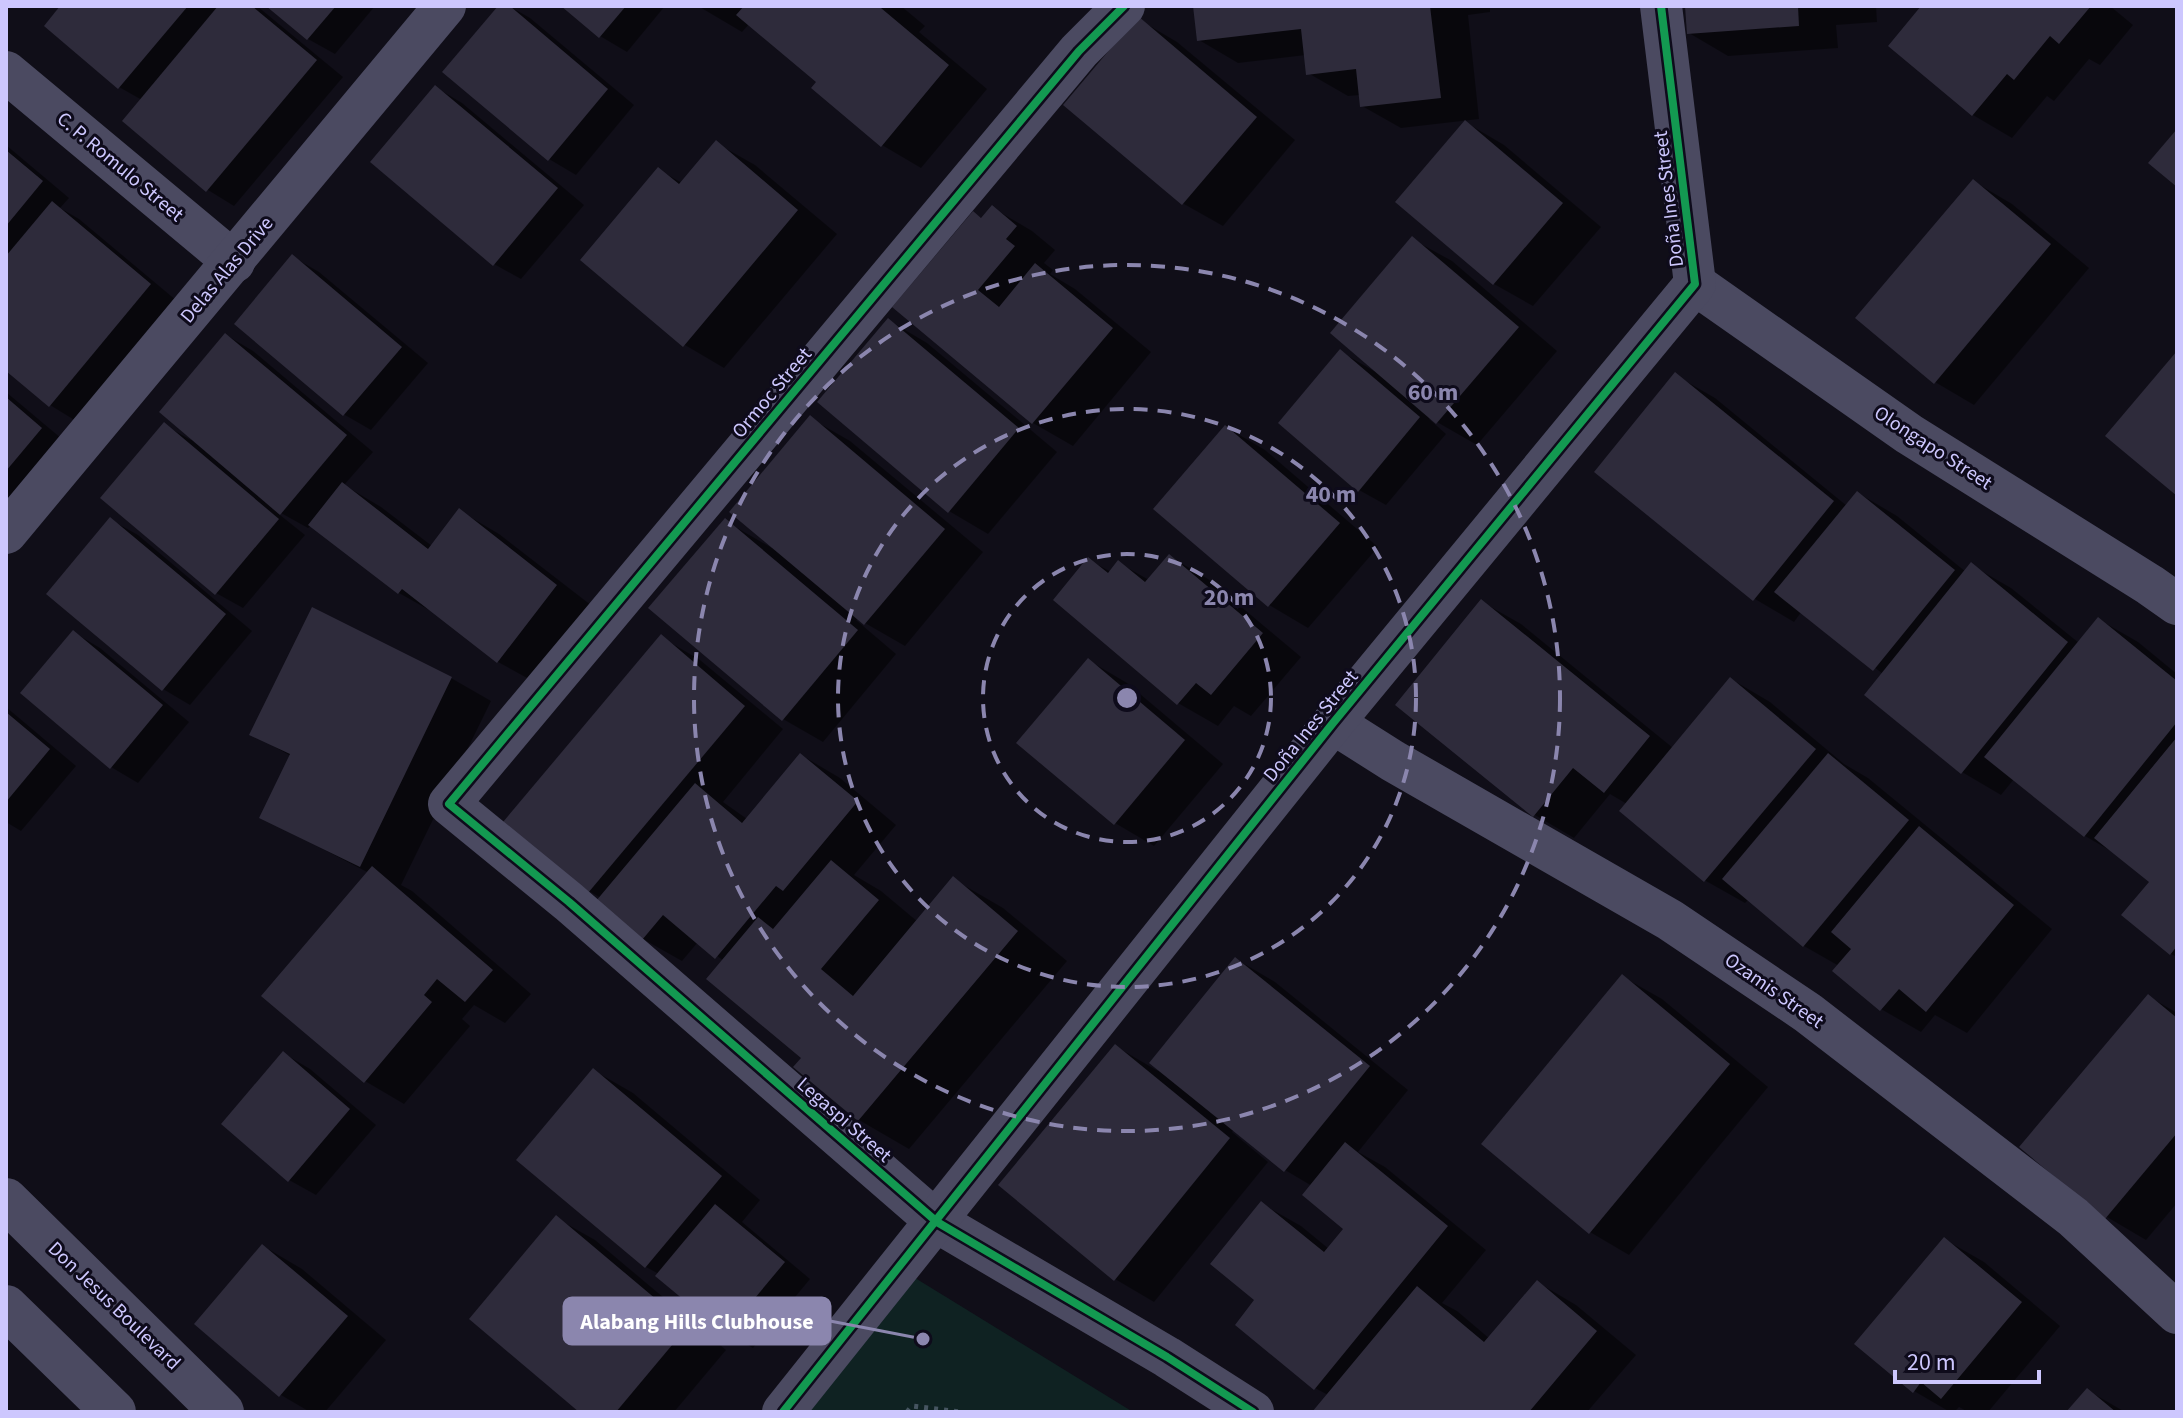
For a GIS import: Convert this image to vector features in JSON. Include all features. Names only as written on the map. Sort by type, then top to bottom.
[{"type":"street","name":"Delas Alas Drive","points":[[6,533],[445,6]]},
{"type":"street","name":"Ormoc Street","points":[[449,804],[1079,51],[1124,6]]},
{"type":"street","name":"Doña Ines Street","points":[[783,1412],[1333,723],[1695,284],[1661,6]]},
{"type":"street","name":"C. P. Romulo Street","points":[[6,72],[234,262]]},
{"type":"street","name":"Olongapo Street","points":[[1695,284],[1909,434],[2177,604]]},
{"type":"street","name":"Ozamis Street","points":[[1333,723],[1393,761],[1670,920],[1808,1013],[2073,1217],[2177,1313]]},
{"type":"street","name":"Legaspi Street","points":[[449,804],[581,912],[937,1222],[1167,1357],[1253,1412]]},
{"type":"street","name":"Don Jesus Boulevard","points":[[6,1200],[222,1412]]},
{"type":"street","points":[[6,1307],[114,1412]]},
{"type":"path","points":[[907,1412],[912,1406],[961,1412]]},
{"type":"green space","points":[[894,1265],[1133,1412],[772,1412]]},
{"type":"building","points":[[60,6],[188,6],[118,89],[44,26]]},
{"type":"building","points":[[218,6],[252,6],[317,60],[206,192],[122,121]]},
{"type":"building","points":[[266,6],[336,6],[307,40]]},
{"type":"building","points":[[498,6],[510,6],[608,89],[548,161],[442,72]]},
{"type":"building","points":[[561,6],[626,6],[599,38]]},
{"type":"building","points":[[744,6],[883,6],[881,8],[949,65],[881,147],[811,88],[816,82],[736,15]]},
{"type":"building","points":[[1193,6],[1430,6],[1441,98],[1360,107],[1356,69],[1306,75],[1301,29],[1197,41]]},
{"type":"building","points":[[1685,6],[1798,6],[1799,26],[1687,34]]},
{"type":"building","points":[[1921,6],[2091,6],[2059,44],[2050,36],[2014,80],[2007,74],[1972,116],[1888,46]]},
{"type":"building","points":[[1138,16],[1257,117],[1182,205],[1063,105]]},
{"type":"building","points":[[435,85],[558,188],[493,266],[370,162]]},
{"type":"building","points":[[1465,120],[1563,203],[1493,285],[1395,202]]},
{"type":"building","points":[[2177,129],[2177,187],[2148,163]]},
{"type":"building","points":[[716,140],[798,210],[683,347],[580,260],[658,167],[679,184]]},
{"type":"building","points":[[6,150],[43,181],[6,226]]},
{"type":"building","points":[[1973,179],[2051,244],[1934,384],[1855,318]]},
{"type":"building","points":[[52,201],[151,284],[49,407],[6,371],[6,256]]},
{"type":"building","points":[[992,205],[1017,226],[1006,239],[1015,246],[978,290],[999,307],[1035,263],[1113,328],[1032,424],[892,307],[973,211],[981,218]]},
{"type":"building","points":[[1412,236],[1519,327],[1436,424],[1330,333]]},
{"type":"building","points":[[292,254],[402,347],[343,416],[234,324]]},
{"type":"building","points":[[888,318],[1019,428],[948,513],[817,402]]},
{"type":"building","points":[[225,333],[347,435],[280,515],[159,412]]},
{"type":"building","points":[[1340,349],[1420,417],[1358,492],[1278,423]]},
{"type":"building","points":[[2177,351],[2177,496],[2105,436]]},
{"type":"building","points":[[1675,372],[1834,501],[1753,601],[1594,472]]},
{"type":"building","points":[[6,397],[42,428],[6,471]]},
{"type":"building","points":[[810,415],[945,529],[864,625],[729,512]]},
{"type":"building","points":[[164,422],[279,519],[215,595],[100,498]]},
{"type":"building","points":[[1225,425],[1340,523],[1268,607],[1153,509]]},
{"type":"building","points":[[342,482],[428,549],[459,508],[557,585],[497,663],[402,589],[398,594],[308,525]]},
{"type":"building","points":[[1857,491],[1955,570],[1873,671],[1774,592]]},
{"type":"building","points":[[110,517],[226,614],[162,691],[46,594]]},
{"type":"building","points":[[725,518],[858,630],[782,721],[648,608]]},
{"type":"building","points":[[1169,554],[1263,633],[1211,695],[1196,683],[1177,705],[1053,600],[1088,557],[1108,573],[1118,560],[1145,582]]},
{"type":"building","points":[[1971,562],[2068,642],[1961,774],[1864,695]]},
{"type":"building","points":[[1481,599],[1650,736],[1604,793],[1573,768],[1533,817],[1395,705]]},
{"type":"building","points":[[312,607],[452,677],[360,867],[259,818],[290,754],[249,735]]},
{"type":"building","points":[[2098,617],[2177,681],[2177,722],[2084,837],[1984,757]]},
{"type":"building","points":[[73,630],[163,705],[110,769],[20,693]]},
{"type":"building","points":[[661,634],[745,706],[588,893],[503,822]]},
{"type":"building","points":[[1088,658],[1185,740],[1114,825],[1016,743]]},
{"type":"building","points":[[1730,677],[1816,749],[1704,882],[1619,811]]},
{"type":"building","points":[[6,712],[50,749],[6,802]]},
{"type":"building","points":[[2177,737],[2177,946],[2170,955],[2121,915],[2149,882],[2094,838]]},
{"type":"building","points":[[800,753],[858,801],[783,891],[776,886],[715,959],[663,915],[642,940],[596,901],[695,783],[742,823]]},
{"type":"building","points":[[1828,753],[1909,820],[1803,947],[1722,879]]},
{"type":"building","points":[[1919,826],[2014,905],[1926,1012],[1899,989],[1880,1011],[1832,971],[1851,949],[1831,932]]},
{"type":"building","points":[[831,860],[879,900],[821,969],[853,996],[953,876],[1018,931],[858,1121],[793,1067],[801,1058],[706,979],[758,917],[773,929]]},
{"type":"building","points":[[372,866],[493,970],[465,1002],[437,979],[424,995],[432,1002],[364,1083],[261,996]]},
{"type":"building","points":[[1235,957],[1370,1066],[1284,1172],[1149,1063]]},
{"type":"building","points":[[1622,974],[1730,1064],[1589,1234],[1481,1144]]},
{"type":"building","points":[[2148,994],[2177,1018],[2177,1133],[2105,1219],[2019,1147]]},
{"type":"building","points":[[1115,1044],[1230,1138],[1114,1281],[998,1185]]},
{"type":"building","points":[[283,1051],[350,1109],[288,1182],[221,1124]]},
{"type":"building","points":[[593,1068],[722,1176],[645,1268],[516,1160]]},
{"type":"building","points":[[1345,1142],[1448,1226],[1314,1390],[1235,1325],[1254,1300],[1210,1264],[1261,1201],[1324,1252],[1343,1229],[1302,1195]]},
{"type":"building","points":[[715,1204],[785,1262],[725,1334],[655,1276]]},
{"type":"building","points":[[556,1215],[688,1326],[616,1412],[579,1412],[469,1319]]},
{"type":"building","points":[[1944,1237],[2022,1302],[1941,1399],[1921,1382],[1913,1393],[1854,1344]]},
{"type":"building","points":[[262,1244],[348,1316],[279,1397],[194,1324]]},
{"type":"building","points":[[1537,1280],[1597,1331],[1529,1412],[1312,1412],[1417,1286],[1484,1342]]},
{"type":"building","points":[[2087,1388],[2116,1412],[2066,1412]]},
{"type":"cycle path","points":[[1124,6],[1079,51],[449,804],[569,902],[937,1222],[1167,1357],[1253,1412]]},
{"type":"cycle path","points":[[783,1412],[1333,723],[1695,284],[1661,6]]},
{"type":"place","name":"Alabang Hills Clubhouse","points":[[923,1339]]}]
